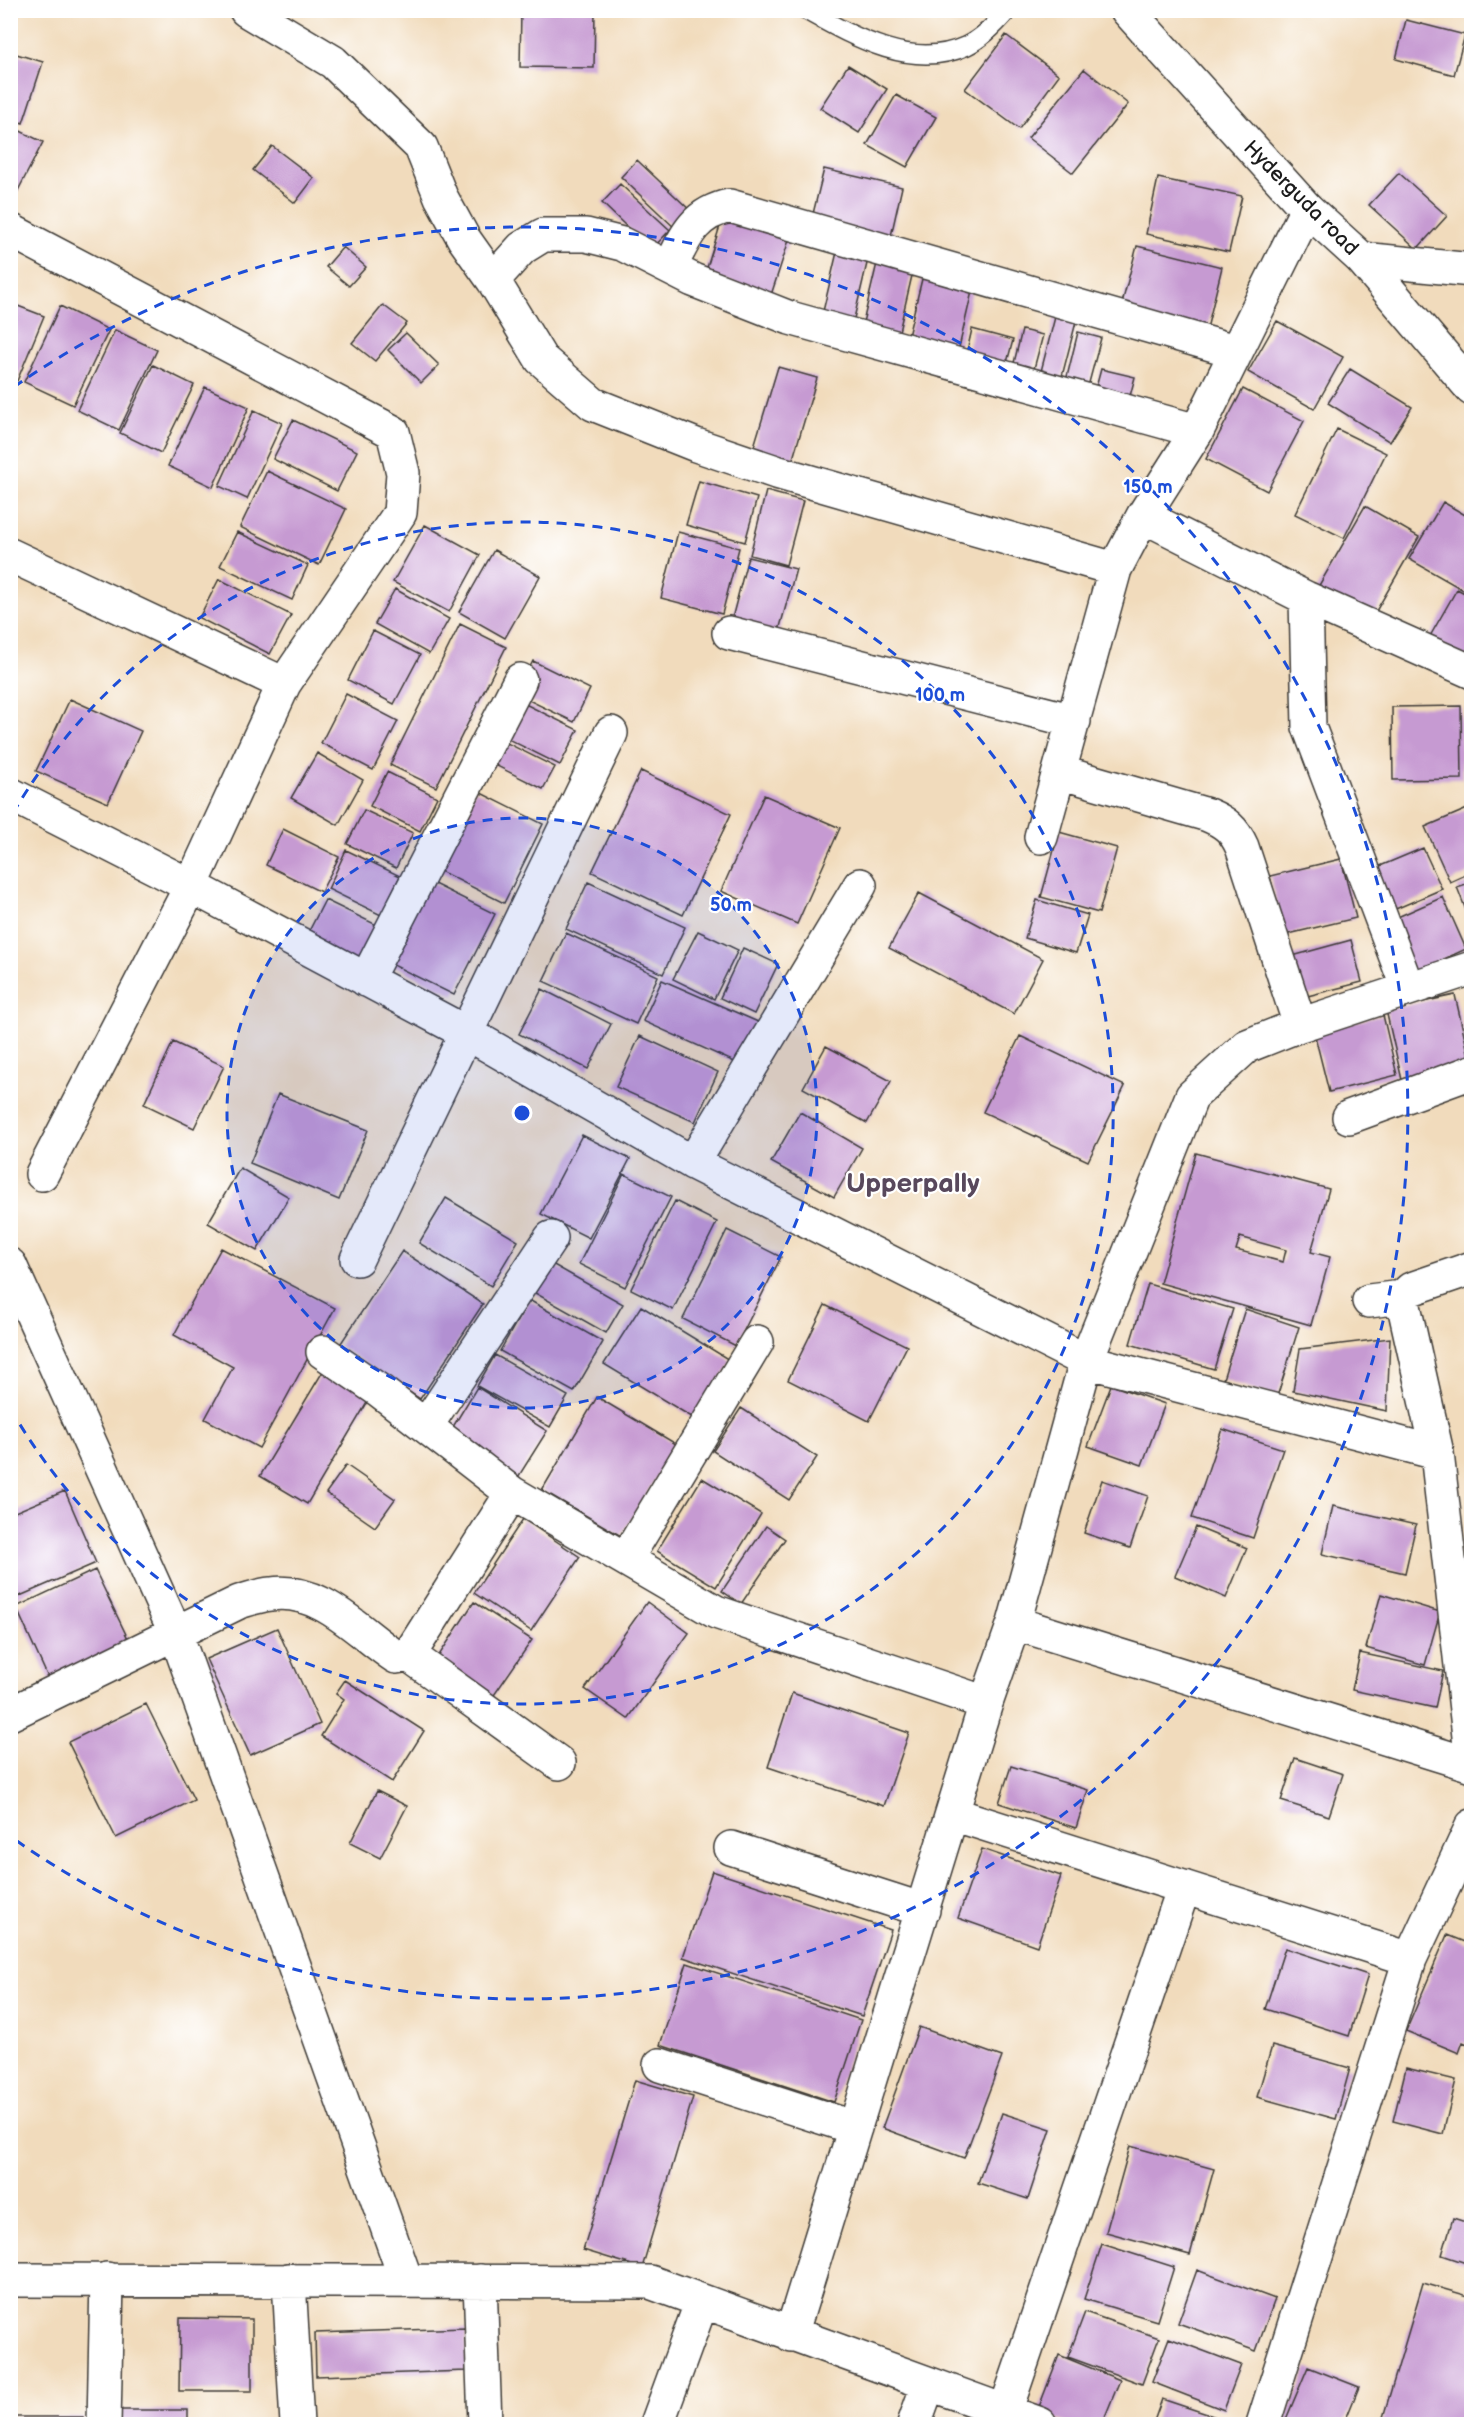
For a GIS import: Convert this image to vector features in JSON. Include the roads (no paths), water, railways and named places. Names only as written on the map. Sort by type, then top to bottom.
[{"type":"street","points":[[246,10],[333,62],[421,147],[445,205],[464,239],[493,280],[541,359],[593,405],[696,445],[776,472],[1115,568]]},
{"type":"street","name":"Hyderguda road","points":[[1127,10],[1307,209],[1362,259],[1472,389]]},
{"type":"street","points":[[670,268],[685,237],[698,220],[714,209],[730,206],[1235,351]]},
{"type":"street","points":[[1041,837],[1115,568],[1143,516],[1197,431],[1307,209]]},
{"type":"street","points":[[10,230],[393,432],[404,473],[400,513],[284,684],[191,886],[42,1174]]},
{"type":"street","points":[[493,280],[522,248],[543,235],[565,233],[586,235],[622,244],[670,268],[790,318],[1197,431]]},
{"type":"street","points":[[1362,259],[1472,270]]},
{"type":"street","points":[[1143,516],[1306,598],[1472,672]]},
{"type":"street","points":[[10,555],[284,684]]},
{"type":"street","points":[[1306,598],[1309,727],[1408,989]]},
{"type":"street","points":[[729,633],[1074,721]]},
{"type":"street","points":[[366,980],[520,680]]},
{"type":"street","points":[[357,1259],[611,733]]},
{"type":"street","points":[[1059,772],[1224,821],[1235,833],[1242,847],[1300,1025]]},
{"type":"street","points":[[10,794],[191,886],[465,1032],[693,1163],[1086,1361],[1437,1453]]},
{"type":"street","points":[[693,1163],[860,885]]},
{"type":"street","points":[[791,2334],[986,1703],[1014,1623],[1086,1361],[1192,1096],[1247,1046],[1300,1025],[1472,968]]},
{"type":"street","points":[[1349,1117],[1472,1072]]},
{"type":"street","points":[[426,1426],[551,1238]]},
{"type":"street","points":[[10,1264],[176,1634],[406,2280]]},
{"type":"street","points":[[1370,1301],[1402,1297],[1411,1289],[1472,1268]]},
{"type":"street","points":[[1014,1623],[1472,1764],[1437,1453],[1402,1297]]},
{"type":"street","points":[[626,1559],[758,1342]]},
{"type":"street","points":[[323,1352],[380,1391],[512,1493],[716,1612],[986,1703]]},
{"type":"street","points":[[409,1655],[512,1493]]},
{"type":"street","points":[[10,1714],[239,1602],[272,1593],[305,1596],[325,1604],[396,1657],[409,1655],[558,1763]]},
{"type":"street","points":[[953,1814],[1410,1959]]},
{"type":"street","points":[[1263,2424],[1410,1959],[1472,1826]]},
{"type":"street","points":[[731,1848],[923,1910]]},
{"type":"street","points":[[1005,2412],[1184,1887]]},
{"type":"street","points":[[660,2065],[855,2128]]},
{"type":"street","points":[[104,2424],[107,2279]]},
{"type":"street","points":[[10,2280],[650,2282],[1040,2424]]},
{"type":"street","points":[[289,2280],[297,2424]]},
{"type":"street","points":[[480,2281],[485,2424]]},
{"type":"street","points":[[657,2424],[702,2301]]},
{"type":"street","points":[[914,2424],[928,2385]]},
{"type":"lane","points":[[805,10],[882,48],[927,57],[966,46],[997,22],[1008,10]]},
{"type":"district","name":"Upperpally","points":[[913,1184]]}]
